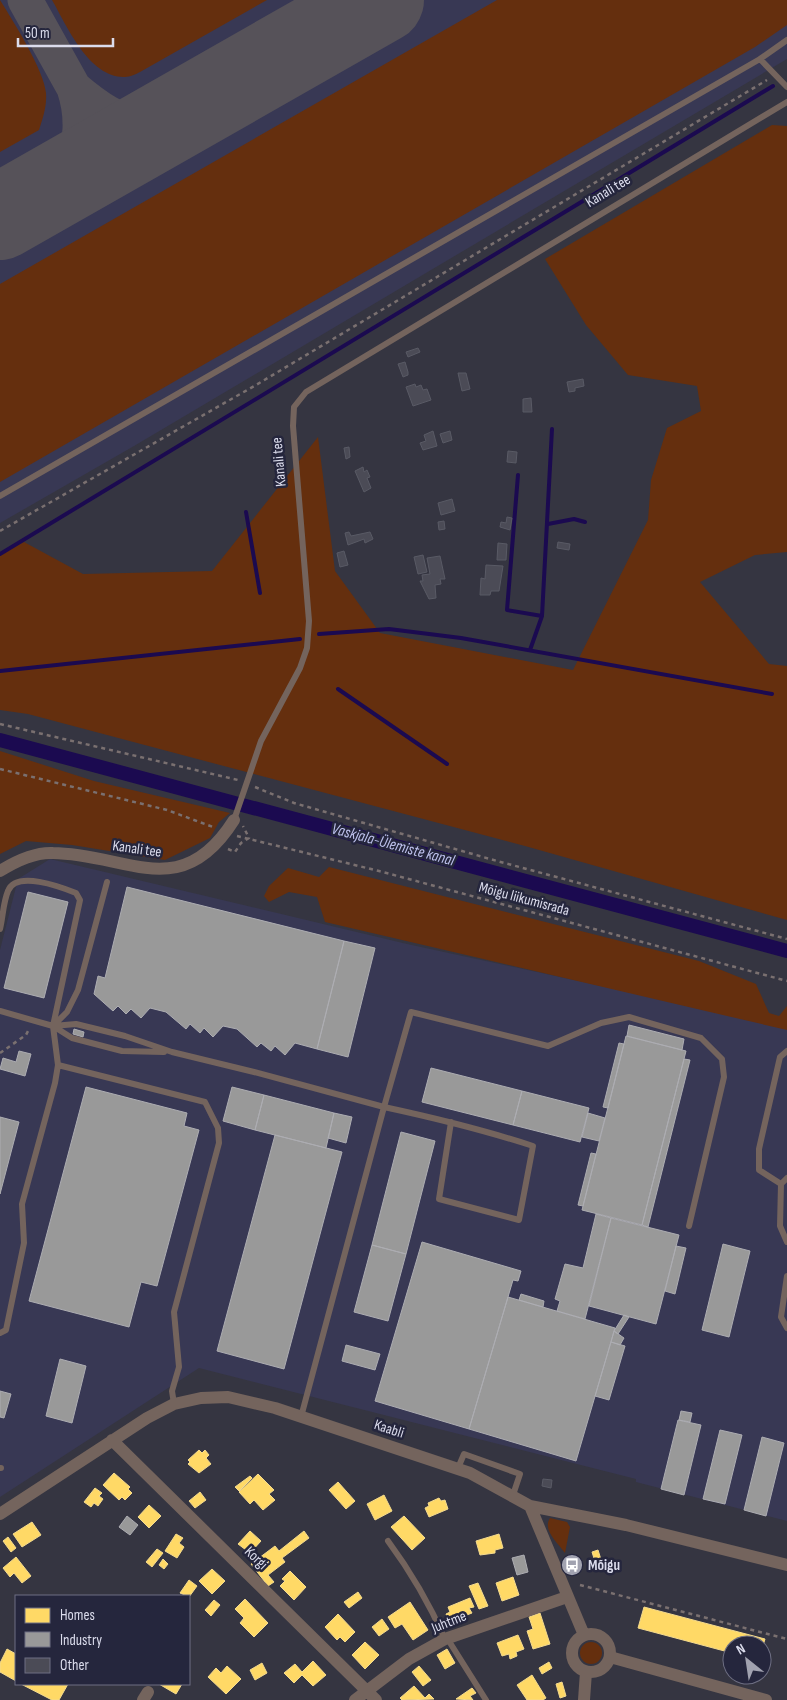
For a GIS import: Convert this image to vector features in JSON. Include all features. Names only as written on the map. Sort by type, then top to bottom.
[{"type":"street","name":"Kanali tee","points":[[0,871],[30,856],[52,852],[165,870],[192,862],[221,838],[234,820]]},
{"type":"street","name":"Kaabli","points":[[0,1514],[112,1440],[174,1404],[201,1398],[228,1397],[253,1402],[458,1468],[495,1485],[530,1506],[626,1525],[787,1565]]},
{"type":"street","name":"Korgi","points":[[112,1440],[367,1689],[376,1700]]},
{"type":"street","points":[[530,1506],[584,1635]]},
{"type":"street","name":"Juhtme","points":[[355,1700],[367,1689],[409,1659],[446,1639],[567,1597]]},
{"type":"street","points":[[592,1633],[607,1641],[610,1648],[610,1657],[601,1670],[586,1672],[574,1662],[571,1654],[577,1639],[592,1633]]},
{"type":"street","points":[[610,1657],[766,1700]]},
{"type":"street","points":[[584,1700],[586,1672]]},
{"type":"lane","points":[[0,496],[760,59],[787,40]]},
{"type":"lane","points":[[760,59],[787,88]]},
{"type":"lane","name":"Kanali tee","points":[[234,820],[261,741],[300,668],[307,648],[309,622],[293,426],[294,407],[306,392],[787,102]]},
{"type":"lane","points":[[0,929],[8,890],[15,883],[28,880],[76,892],[80,900],[52,1026],[58,1064],[55,1083],[22,1204],[24,1243],[6,1330],[0,1333]]},
{"type":"lane","points":[[52,1026],[67,1012],[78,990],[107,882]]},
{"type":"lane","points":[[0,1011],[52,1026],[72,1038],[122,1051],[172,1052]]},
{"type":"lane","points":[[301,1417],[411,1012],[548,1046],[602,1023],[630,1017],[701,1038],[722,1059],[724,1078],[689,1226]]},
{"type":"lane","points":[[52,1026],[76,1024],[125,1036],[172,1052],[384,1107],[478,1128],[533,1146],[520,1220],[439,1198],[451,1122]]},
{"type":"lane","points":[[781,1184],[760,1170],[759,1149],[780,1057],[787,1051]]},
{"type":"lane","points":[[58,1064],[205,1102],[218,1128],[219,1143],[174,1312],[179,1367],[172,1391],[174,1404]]},
{"type":"lane","points":[[787,1178],[781,1184],[780,1226],[787,1242]]},
{"type":"lane","points":[[787,1276],[781,1316],[787,1328]]},
{"type":"lane","points":[[458,1468],[464,1454],[520,1474],[513,1496]]},
{"type":"lane","points":[[388,1541],[419,1586],[446,1639],[486,1700]]},
{"type":"path","points":[[0,531],[256,385],[774,75]]},
{"type":"path","name":"Mõigu liikumisrada","points":[[0,724],[246,782],[294,803],[496,862],[787,939]]},
{"type":"path","points":[[0,769],[167,810],[216,828],[221,838],[235,852],[241,843],[250,838],[243,826],[234,820]]},
{"type":"path","name":"Mõigu liikumisrada","points":[[221,838],[250,838],[787,981]]},
{"type":"path","points":[[0,1053],[26,1035],[33,1021]]},
{"type":"path","points":[[580,1585],[787,1639]]},
{"type":"shaded area","points":[[0,0],[787,0],[787,59],[134,446],[0,523]]},
{"type":"shaded area","points":[[0,0],[34,59],[44,83],[46,98],[39,130],[0,152]]},
{"type":"shaded area","points":[[52,0],[267,0],[140,72],[125,77],[112,75],[90,60],[72,36]]},
{"type":"shaded area","points":[[497,0],[787,0],[787,25],[755,47],[0,482],[0,284]]},
{"type":"shaded area","points":[[772,125],[787,126],[787,552],[755,555],[700,582],[769,664],[787,666],[787,920],[525,846],[28,714],[0,710],[0,554],[24,542],[83,574],[212,571],[318,437],[335,571],[380,633],[573,670],[648,520],[651,480],[667,428],[701,411],[697,386],[628,375],[586,325],[545,259]]},
{"type":"shaded area","points":[[0,751],[94,781],[230,813],[219,822],[210,838],[165,860],[72,845],[26,841],[0,854]]},
{"type":"shaded area","points":[[50,859],[407,944],[787,1026],[787,1521],[636,1482],[636,1479],[199,1368],[0,1497],[0,950],[18,879]]},
{"type":"shaded area","points":[[329,867],[699,961],[756,984],[769,1013],[779,1016],[787,1006],[787,1030],[325,922],[317,897],[289,892],[269,902],[264,896],[269,886],[288,868],[319,877]]},
{"type":"shaded area","points":[[550,1518],[567,1522],[570,1527],[565,1553],[549,1532],[548,1523]]},
{"type":"shaded area","points":[[591,1642],[599,1645],[602,1653],[599,1661],[591,1664],[583,1661],[580,1653],[583,1645]]},
{"type":"building: Homes","points":[[199,1450],[202,1453],[205,1450],[209,1455],[206,1458],[211,1464],[199,1473],[188,1464],[190,1462],[188,1460]]},
{"type":"building: Homes","points":[[114,1473],[130,1487],[128,1489],[132,1493],[125,1500],[122,1497],[119,1500],[103,1485]]},
{"type":"building: Homes","points":[[258,1474],[274,1490],[269,1494],[275,1500],[263,1510],[254,1500],[250,1504],[239,1492]]},
{"type":"building: Homes","points":[[250,1476],[252,1478],[239,1491],[235,1487]]},
{"type":"building: Homes","points":[[338,1482],[355,1501],[346,1509],[329,1490]]},
{"type":"building: Homes","points":[[95,1488],[102,1493],[99,1496],[103,1499],[98,1506],[94,1503],[91,1507],[84,1502]]},
{"type":"building: Homes","points":[[200,1492],[206,1500],[195,1508],[189,1501]]},
{"type":"building: Homes","points":[[384,1495],[392,1511],[375,1520],[367,1504]]},
{"type":"building: Homes","points":[[439,1498],[441,1501],[445,1500],[448,1509],[429,1517],[425,1508],[429,1506],[428,1503]]},
{"type":"building: Homes","points":[[149,1505],[161,1516],[149,1528],[138,1517]]},
{"type":"building: Homes","points":[[404,1516],[425,1538],[412,1550],[391,1527]]},
{"type":"building: Homes","points":[[32,1522],[41,1535],[22,1547],[13,1534]]},
{"type":"building: Homes","points":[[250,1531],[261,1541],[250,1553],[238,1544]]},
{"type":"building: Homes","points":[[304,1531],[309,1538],[282,1558],[285,1562],[268,1575],[274,1582],[268,1586],[251,1564],[275,1546],[279,1551]]},
{"type":"building: Homes","points":[[176,1534],[183,1538],[179,1543],[184,1547],[177,1558],[165,1551]]},
{"type":"building: Homes","points":[[499,1534],[503,1548],[495,1550],[495,1553],[480,1555],[476,1541]]},
{"type":"building: Homes","points":[[8,1537],[16,1548],[11,1552],[3,1541]]},
{"type":"building: Homes","points":[[157,1549],[163,1553],[152,1567],[146,1562]]},
{"type":"building: Homes","points":[[598,1550],[603,1566],[597,1568],[592,1552]]},
{"type":"building: Homes","points":[[16,1557],[31,1576],[22,1583],[14,1573],[10,1577],[3,1568]]},
{"type":"building: Homes","points":[[163,1559],[168,1564],[164,1569],[159,1565]]},
{"type":"building: Homes","points":[[212,1569],[225,1581],[212,1594],[199,1581]]},
{"type":"building: Homes","points":[[290,1571],[306,1587],[294,1600],[280,1586],[285,1581],[282,1579]]},
{"type":"building: Homes","points":[[513,1577],[519,1595],[502,1601],[496,1583]]},
{"type":"building: Homes","points":[[189,1580],[197,1586],[190,1596],[180,1593]]},
{"type":"building: Homes","points":[[478,1583],[488,1606],[479,1609],[469,1586]]},
{"type":"building: Homes","points":[[358,1592],[362,1598],[349,1608],[344,1602]]},
{"type":"building: Homes","points":[[470,1598],[474,1607],[469,1608],[472,1613],[449,1622],[446,1614],[450,1612],[448,1607]]},
{"type":"building: Homes","points":[[245,1599],[268,1623],[254,1637],[240,1623],[244,1618],[235,1609]]},
{"type":"building: Homes","points":[[214,1600],[220,1605],[211,1616],[205,1610]]},
{"type":"building: Homes","points":[[410,1602],[428,1630],[413,1640],[402,1624],[395,1628],[388,1617]]},
{"type":"building: Homes","points":[[644,1607],[750,1635],[722,1635],[722,1650],[638,1628]]},
{"type":"building: Homes","points":[[540,1613],[550,1644],[533,1649],[527,1631],[533,1629],[529,1617]]},
{"type":"building: Homes","points":[[338,1614],[355,1632],[345,1642],[340,1637],[337,1640],[325,1627]]},
{"type":"building: Homes","points":[[382,1619],[389,1629],[379,1636],[372,1627]]},
{"type":"building: Homes","points":[[518,1635],[524,1649],[516,1652],[517,1656],[510,1659],[509,1654],[502,1656],[497,1643]]},
{"type":"building: Homes","points":[[365,1642],[379,1655],[365,1669],[352,1655]]},
{"type":"building: Homes","points":[[7,1649],[15,1653],[15,1680],[0,1672],[0,1663]]},
{"type":"building: Homes","points":[[447,1649],[455,1663],[445,1669],[437,1655]]},
{"type":"building: Homes","points":[[313,1661],[326,1675],[313,1686],[302,1675],[294,1683],[284,1673],[295,1664],[302,1672]]},
{"type":"building: Homes","points":[[549,1662],[552,1668],[542,1674],[539,1668]]},
{"type":"building: Homes","points":[[262,1663],[267,1673],[255,1680],[250,1670]]},
{"type":"building: Homes","points":[[227,1666],[241,1679],[226,1694],[208,1677],[216,1668],[221,1673]]},
{"type":"building: Homes","points":[[419,1666],[431,1680],[423,1686],[412,1672]]},
{"type":"building: Homes","points":[[532,1675],[546,1698],[543,1700],[527,1700],[517,1685]]},
{"type":"building: Homes","points":[[562,1682],[566,1696],[560,1698],[556,1684]]},
{"type":"building: Homes","points":[[23,1685],[67,1685],[59,1700],[52,1700]]},
{"type":"building: Homes","points":[[161,1685],[181,1685],[176,1694]]},
{"type":"building: Homes","points":[[414,1686],[425,1698],[429,1694],[434,1699],[402,1700],[400,1698]]},
{"type":"building: Homes","points":[[472,1688],[476,1693],[470,1696],[473,1700],[456,1699]]},
{"type":"building: Industry","points":[[127,887],[344,941],[317,1049],[295,1043],[285,1055],[275,1046],[271,1051],[261,1043],[257,1047],[237,1029],[223,1026],[213,1037],[204,1028],[200,1033],[190,1024],[186,1029],[166,1012],[150,1008],[141,1018],[131,1009],[126,1014],[118,1006],[113,1011],[94,994],[98,976],[105,978]]},
{"type":"building: Industry","points":[[28,892],[68,902],[44,998],[4,988]]},
{"type":"building: Industry","points":[[344,941],[375,948],[348,1057],[317,1049]]},
{"type":"building: Industry","points":[[629,1025],[684,1039],[682,1050],[627,1036]]},
{"type":"building: Industry","points":[[74,1029],[84,1032],[83,1037],[73,1034]]},
{"type":"building: Industry","points":[[626,1036],[686,1051],[642,1225],[582,1210]]},
{"type":"building: Industry","points":[[619,1043],[624,1044],[608,1108],[603,1107]]},
{"type":"building: Industry","points":[[19,1051],[31,1054],[25,1076],[0,1069],[3,1058],[16,1062]]},
{"type":"building: Industry","points":[[684,1059],[690,1060],[648,1227],[642,1225]]},
{"type":"building: Industry","points":[[431,1068],[522,1091],[513,1125],[422,1102]]},
{"type":"building: Industry","points":[[86,1087],[187,1113],[184,1126],[199,1130],[157,1286],[141,1282],[129,1327],[29,1301]]},
{"type":"building: Industry","points":[[232,1087],[264,1095],[255,1130],[223,1121]]},
{"type":"building: Industry","points":[[522,1091],[589,1108],[580,1142],[513,1125]]},
{"type":"building: Industry","points":[[264,1095],[334,1113],[326,1148],[255,1130]]},
{"type":"building: Industry","points":[[334,1113],[352,1117],[346,1143],[328,1138]]},
{"type":"building: Industry","points":[[588,1113],[605,1118],[599,1141],[582,1137]]},
{"type":"building: Industry","points":[[0,1117],[19,1122],[0,1194]]},
{"type":"building: Industry","points":[[401,1132],[435,1141],[406,1254],[372,1245]]},
{"type":"building: Industry","points":[[275,1135],[342,1152],[284,1369],[217,1351]]},
{"type":"building: Industry","points":[[591,1153],[596,1154],[583,1206],[578,1205]]},
{"type":"building: Industry","points":[[596,1214],[611,1218],[585,1319],[557,1311],[560,1301],[555,1299],[565,1264],[583,1268]]},
{"type":"building: Industry","points":[[611,1218],[679,1235],[656,1324],[589,1306]]},
{"type":"building: Industry","points":[[422,1242],[521,1271],[518,1281],[513,1280],[469,1429],[375,1401]]},
{"type":"building: Industry","points":[[723,1244],[750,1251],[729,1337],[702,1330]]},
{"type":"building: Industry","points":[[372,1245],[406,1254],[388,1321],[354,1312]]},
{"type":"building: Industry","points":[[676,1246],[686,1248],[675,1294],[665,1291]]},
{"type":"building: Industry","points":[[521,1294],[544,1301],[543,1307],[519,1300]]},
{"type":"building: Industry","points":[[508,1297],[615,1328],[576,1461],[469,1429]]},
{"type":"building: Industry","points":[[624,1315],[629,1317],[618,1334],[614,1331]]},
{"type":"building: Industry","points":[[614,1331],[624,1338],[620,1345],[611,1342]]},
{"type":"building: Industry","points":[[611,1342],[625,1346],[609,1400],[595,1396]]},
{"type":"building: Industry","points":[[346,1345],[380,1354],[375,1370],[342,1361]]},
{"type":"building: Industry","points":[[60,1359],[86,1366],[72,1423],[46,1416]]},
{"type":"building: Industry","points":[[0,1391],[11,1394],[4,1418],[0,1417]]},
{"type":"building: Industry","points":[[681,1411],[692,1413],[690,1422],[679,1420]]},
{"type":"building: Industry","points":[[678,1420],[701,1425],[684,1495],[661,1489]]},
{"type":"building: Industry","points":[[720,1430],[742,1435],[725,1504],[703,1499]]},
{"type":"building: Industry","points":[[762,1437],[784,1443],[766,1516],[744,1510]]},
{"type":"building: Industry","points":[[127,1516],[138,1525],[130,1535],[119,1527]]},
{"type":"building: Industry","points":[[524,1555],[528,1572],[517,1575],[512,1558]]},
{"type":"building: Other","points":[[418,348],[420,352],[408,357],[406,352]]},
{"type":"building: Other","points":[[405,362],[408,375],[403,377],[398,364]]},
{"type":"building: Other","points":[[458,373],[466,373],[470,389],[462,391]]},
{"type":"building: Other","points":[[583,379],[584,386],[569,392],[567,382]]},
{"type":"building: Other","points":[[415,384],[416,387],[421,385],[423,390],[427,389],[431,400],[413,406],[406,387]]},
{"type":"building: Other","points":[[531,398],[532,412],[523,412],[523,399]]},
{"type":"building: Other","points":[[433,431],[437,446],[423,450],[420,443],[426,441],[424,435]]},
{"type":"building: Other","points":[[450,431],[452,440],[443,443],[440,434]]},
{"type":"building: Other","points":[[349,447],[350,457],[346,459],[344,448]]},
{"type":"building: Other","points":[[508,451],[517,452],[516,463],[507,462]]},
{"type":"building: Other","points":[[363,467],[364,472],[367,470],[370,477],[367,478],[371,488],[364,492],[355,471]]},
{"type":"building: Other","points":[[452,499],[455,511],[441,515],[438,503]]},
{"type":"building: Other","points":[[507,517],[512,518],[510,530],[500,527],[501,522],[506,523]]},
{"type":"building: Other","points":[[444,521],[445,529],[439,530],[438,522]]},
{"type":"building: Other","points":[[349,532],[351,536],[370,532],[373,539],[365,543],[364,539],[348,545],[345,533]]},
{"type":"building: Other","points":[[558,542],[570,544],[569,550],[557,548]]},
{"type":"building: Other","points":[[498,543],[507,544],[506,560],[497,560]]},
{"type":"building: Other","points":[[344,551],[348,565],[340,567],[337,553]]},
{"type":"building: Other","points":[[423,555],[427,572],[418,574],[414,557]]},
{"type":"building: Other","points":[[440,556],[445,579],[440,579],[441,584],[435,585],[436,598],[429,599],[420,581],[423,581],[422,575],[430,574],[427,558]]},
{"type":"building: Other","points":[[486,565],[503,566],[499,591],[491,591],[490,595],[480,595],[481,578],[485,579]]},
{"type":"building: Other","points":[[543,1479],[552,1480],[551,1488],[542,1486]]},
{"type":"waterway","points":[[0,554],[773,86]]},
{"type":"waterway","points":[[530,650],[542,616],[552,429]]},
{"type":"waterway","points":[[518,475],[507,610],[542,616]]},
{"type":"waterway","points":[[246,512],[260,593]]},
{"type":"waterway","points":[[548,524],[574,519],[585,522]]},
{"type":"waterway","points":[[319,634],[389,629],[461,638],[772,694]]},
{"type":"waterway","points":[[0,671],[300,639]]},
{"type":"waterway","points":[[338,689],[447,764]]},
{"type":"waterway","name":"Vaskjala-Ülemiste kanal","points":[[0,740],[787,951]]},
{"type":"taxiway","points":[[25,0],[74,88],[80,118],[79,139],[73,159],[68,168],[43,193]]},
{"type":"taxiway","points":[[74,88],[108,113],[127,122],[151,125],[175,118]]},
{"type":"runway","points":[[0,217],[381,0]]},
{"type":"place","name":"Mõigu","points":[[572,1565]]}]
